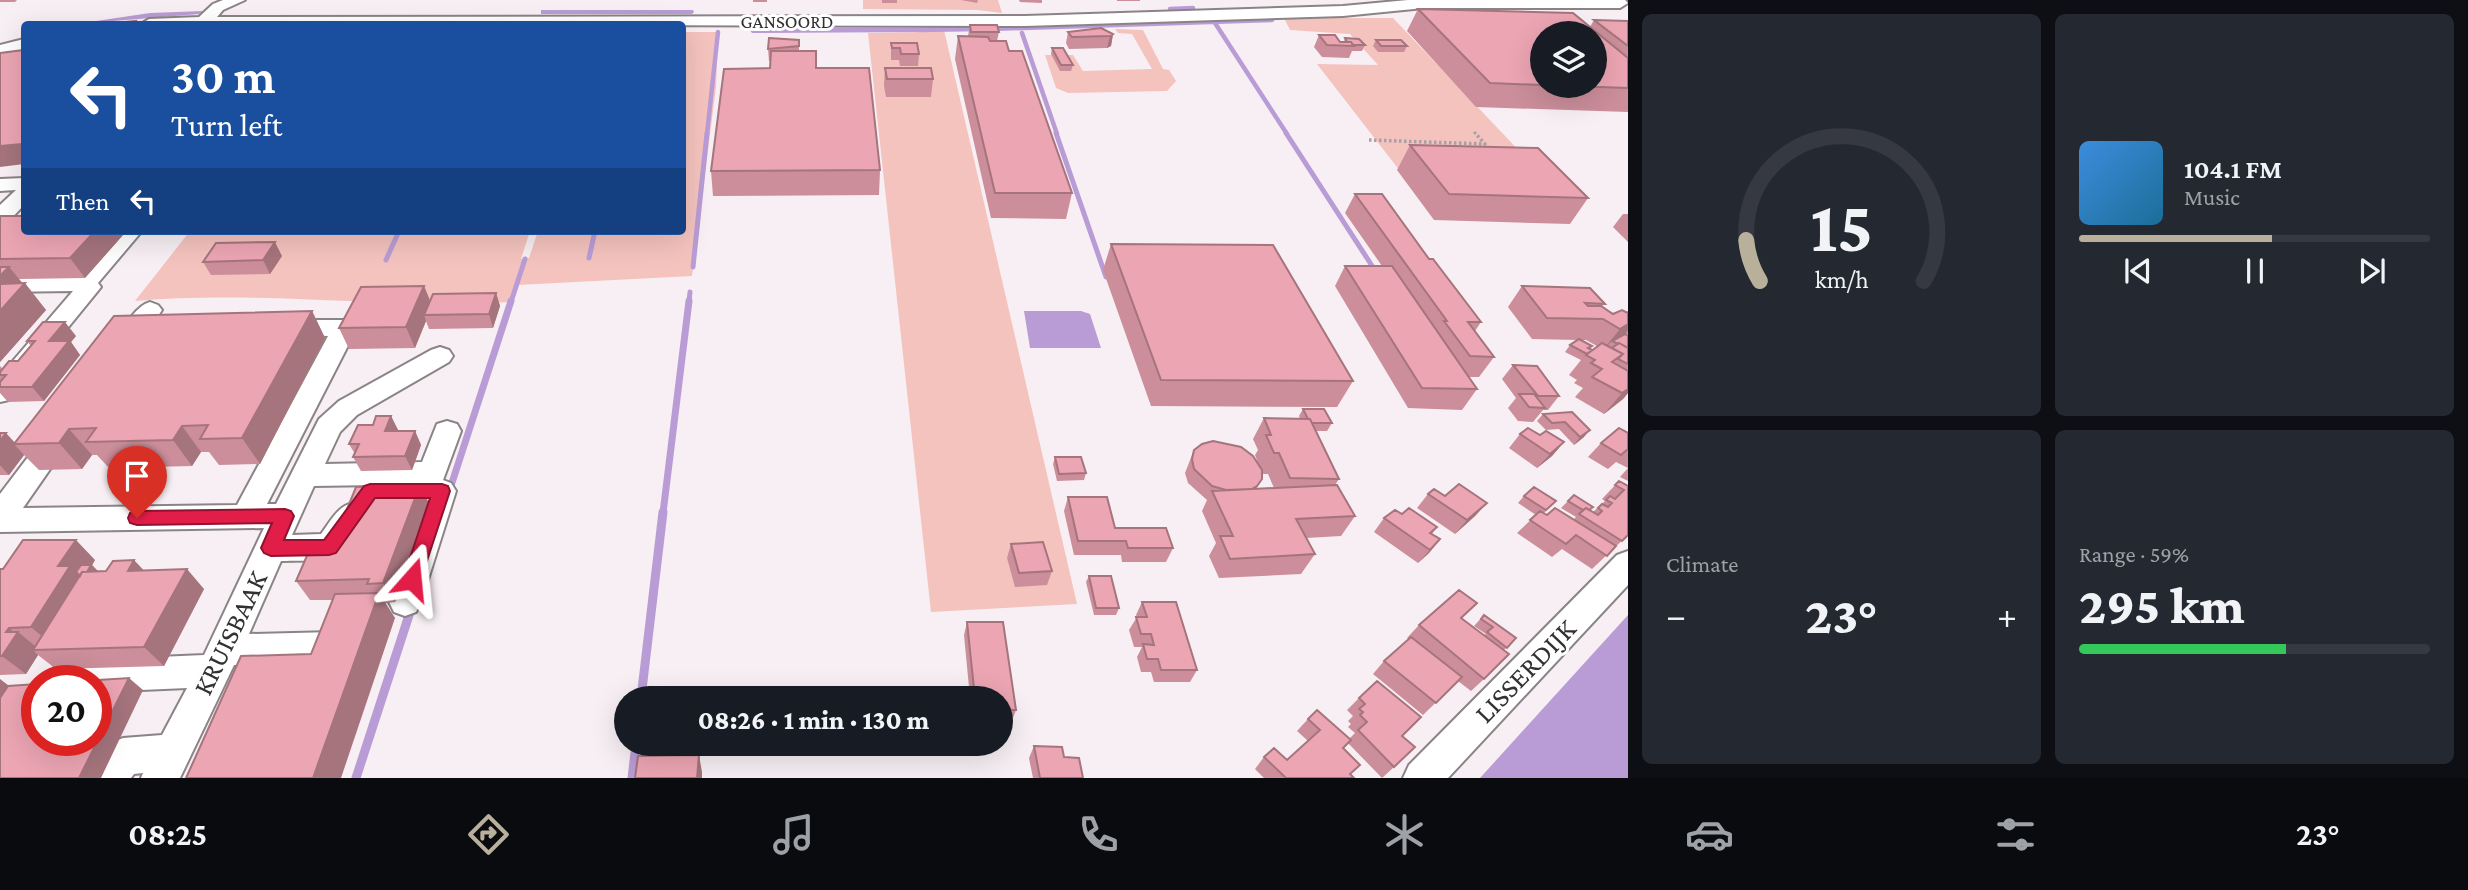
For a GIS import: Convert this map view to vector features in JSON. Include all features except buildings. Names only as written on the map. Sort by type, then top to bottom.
[{"type":"street","points":[[211,14],[237,0]]},
{"type":"street","points":[[447,20],[461,0]]},
{"type":"street","points":[[523,21],[534,0]]},
{"type":"street","points":[[705,21],[708,0]]},
{"type":"street","points":[[734,21],[736,0]]},
{"type":"street","points":[[857,0],[859,21]]},
{"type":"street","name":"GANSOORD","points":[[285,21],[1025,21],[1424,3],[1583,1],[1622,4]]},
{"type":"street","points":[[285,21],[299,9]]},
{"type":"street","name":"GANSOORD","points":[[168,21],[211,14],[225,21]]},
{"type":"street","points":[[0,50],[21,45]]},
{"type":"street","points":[[0,185],[21,184]]},
{"type":"street","points":[[0,218],[21,197]]},
{"type":"street","points":[[0,218],[21,219]]},
{"type":"street","points":[[0,285],[86,282],[127,235]]},
{"type":"street","points":[[0,393],[89,288],[86,282]]},
{"type":"street","points":[[111,365],[150,310]]},
{"type":"street","points":[[246,516],[345,328],[265,328]]},
{"type":"street","points":[[0,519],[285,516],[329,426],[348,408],[440,356]]},
{"type":"street","points":[[0,519],[71,419]]},
{"type":"street","points":[[305,475],[433,473],[447,431]]},
{"type":"street","points":[[271,548],[329,547],[370,491],[442,491],[405,602]]},
{"type":"street","name":"KRUISBAAK","points":[[165,765],[218,660],[285,516]]},
{"type":"street","name":"LISSERDIJK","points":[[1422,778],[1628,565]]},
{"type":"street","points":[[112,672],[332,647]]},
{"type":"street","points":[[111,778],[123,756],[165,765]]},
{"type":"path","points":[[1369,141],[1485,144],[1474,132]]},
{"type":"shaded area","points":[[863,0],[998,0],[1002,13],[978,10],[863,9]]},
{"type":"shaded area","points":[[541,10],[693,10],[694,12],[541,14]]},
{"type":"shaded area","points":[[203,11],[199,14],[96,21],[150,13]]},
{"type":"shaded area","points":[[1284,18],[1393,18],[1543,176],[1400,171],[1317,64],[1378,65],[1350,34],[1290,30]]},
{"type":"shaded area","points":[[918,28],[919,32],[752,33],[750,30]]},
{"type":"shaded area","points":[[1115,29],[1143,30],[1163,69],[1169,70],[1176,81],[1167,91],[1068,93],[1056,88],[1045,55],[1073,55],[1083,71],[1152,69],[1132,34],[1118,33]]},
{"type":"shaded area","points":[[944,30],[1077,604],[931,612],[868,33]]},
{"type":"shaded area","points":[[686,32],[718,32],[716,87],[692,276],[517,285],[511,302],[464,304],[276,298],[135,301],[187,235],[529,235],[521,259],[529,258],[537,235],[686,235]]},
{"type":"shaded area","points":[[1024,311],[1081,311],[1090,314],[1101,348],[1030,348]]},
{"type":"shaded area","points":[[1628,615],[1628,778],[1480,778]]},
{"type":"waterway","points":[[1170,9],[1193,8]]},
{"type":"waterway","points":[[990,29],[1272,20]]},
{"type":"waterway","points":[[1215,23],[1287,134]]},
{"type":"waterway","points":[[919,30],[978,29]]},
{"type":"waterway","points":[[707,134],[718,32]]},
{"type":"waterway","points":[[1022,33],[1057,134]]},
{"type":"waterway","points":[[693,267],[707,133]]},
{"type":"waterway","points":[[1056,133],[1106,277]]},
{"type":"waterway","points":[[1286,133],[1376,272]]},
{"type":"waterway","points":[[386,260],[397,235]]},
{"type":"waterway","points":[[589,258],[594,235]]},
{"type":"waterway","points":[[511,302],[525,259]]},
{"type":"waterway","points":[[689,302],[690,292]]},
{"type":"waterway","points":[[449,492],[511,301]]},
{"type":"waterway","points":[[663,513],[689,301]]},
{"type":"waterway","points":[[642,686],[663,512]]},
{"type":"waterway","points":[[356,778],[412,606]]},
{"type":"waterway","points":[[632,778],[635,756]]},
{"type":"route","points":[[137,518],[285,516],[271,548],[329,547],[370,491],[442,491],[412,579]]}]
